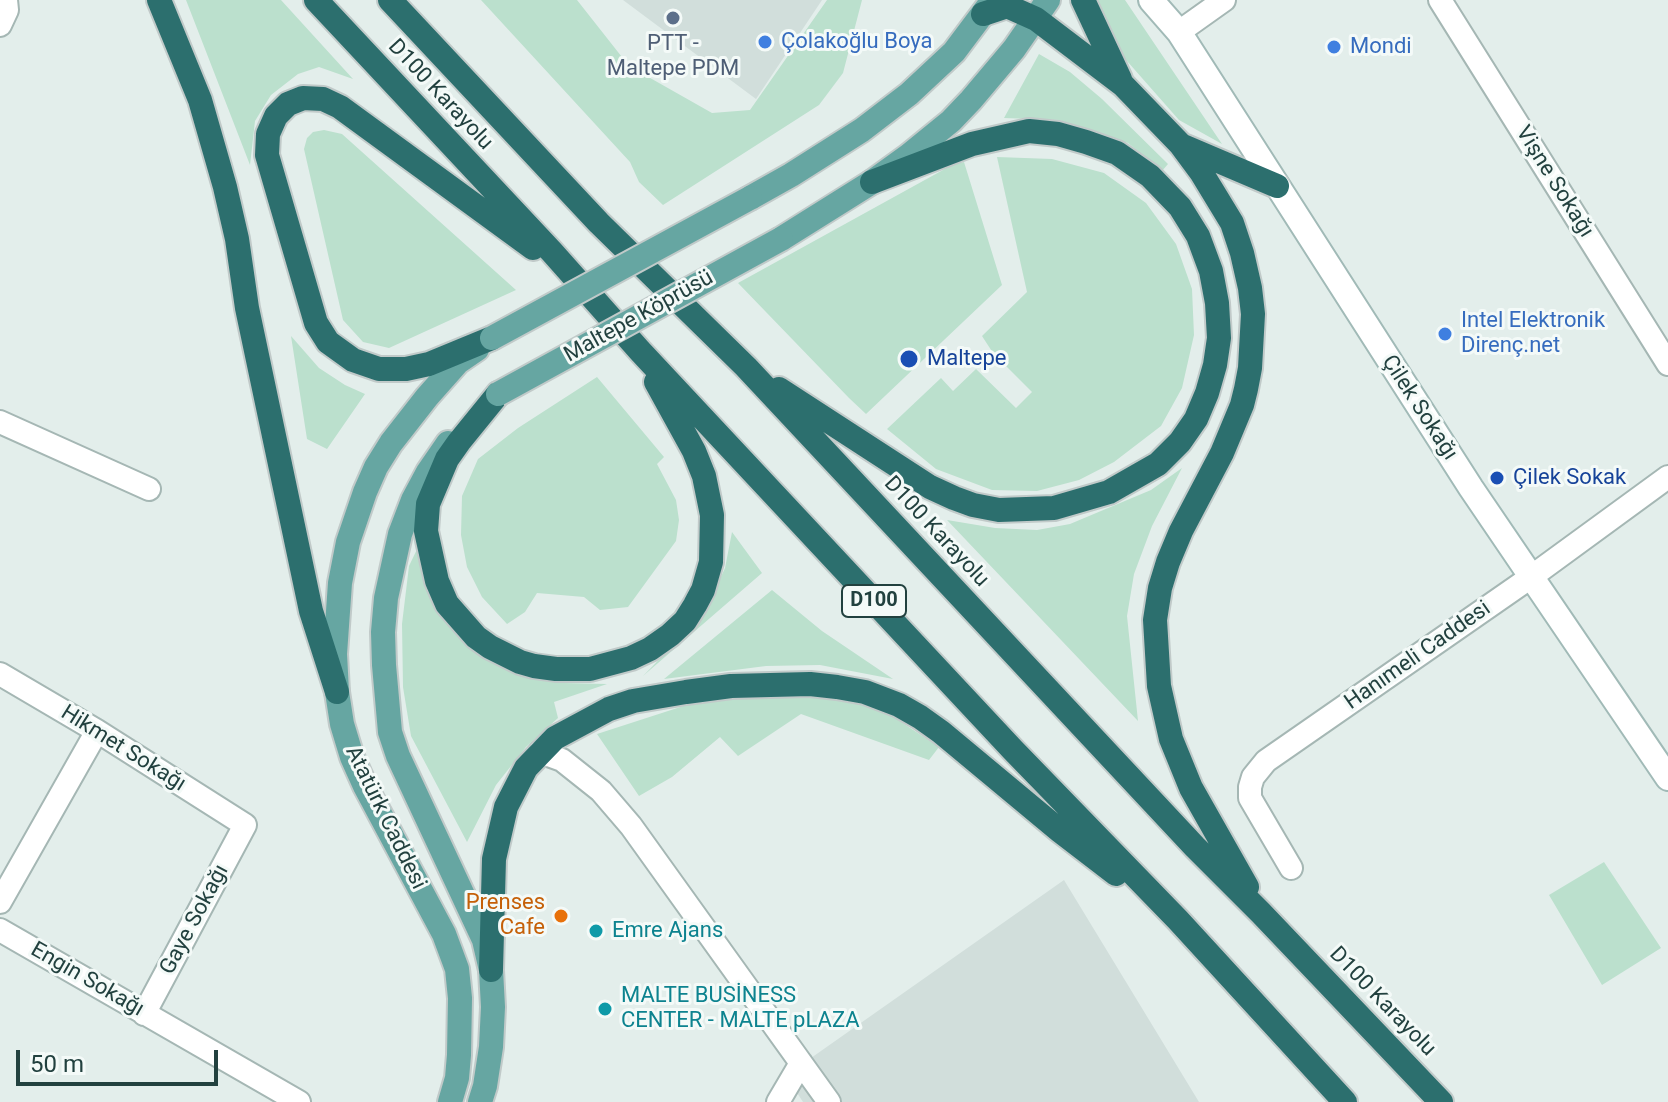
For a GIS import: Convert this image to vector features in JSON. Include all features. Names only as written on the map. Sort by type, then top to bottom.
[{"type":"highway","points":[[159,0],[200,100],[221,173],[311,611],[337,692]]},
{"type":"highway","name":"D100 Karayolu","points":[[316,0],[640,351],[1013,750],[1178,920],[1345,1102]]},
{"type":"highway","name":"D100 Karayolu","points":[[390,0],[599,223],[746,367],[1184,836],[1441,1102]]},
{"type":"highway","points":[[1083,0],[1123,85]]},
{"type":"highway","points":[[988,7],[1042,9],[1123,85],[1181,145],[1201,172],[1232,223],[1242,253],[1253,314],[1250,368],[1242,405],[1222,453],[1181,531],[1160,588],[1155,620],[1159,686],[1171,739],[1191,788],[1261,913]]},
{"type":"highway","points":[[492,338],[429,364],[406,369],[379,369],[353,360],[328,342],[316,323],[267,155],[268,134],[276,116],[288,104],[303,98],[323,99],[340,107],[575,278]]},
{"type":"highway","points":[[746,367],[930,487],[973,505],[999,510],[1054,508],[1109,492],[1158,464],[1180,442],[1196,419],[1215,365],[1219,338],[1211,271],[1198,236],[1180,207],[1150,176],[1117,153],[1058,134],[1029,131],[972,144],[872,182]]},
{"type":"highway","points":[[1181,145],[1277,186]]},
{"type":"highway","points":[[498,394],[447,459],[428,504],[426,531],[437,581],[447,604],[476,637],[520,662],[556,669],[590,669],[631,658],[650,649],[685,621],[703,590],[713,547],[712,515],[704,476],[694,451],[640,351]]},
{"type":"highway","points":[[491,970],[494,859],[506,807],[526,768],[563,732],[609,709],[659,696],[731,686],[785,684],[837,687],[865,692],[899,705],[941,732],[1060,831],[1178,920]]},
{"type":"main road","name":"Çilek Sokağı","points":[[1151,0],[1179,32],[1419,408],[1668,778]]},
{"type":"main road","points":[[492,338],[791,175],[862,130],[909,94],[954,52],[988,7]]},
{"type":"main road","name":"Maltepe Köprüsü","points":[[498,394],[781,239],[872,182],[951,121],[996,70],[1042,9]]},
{"type":"main road","name":"Atatürk Caddesi","points":[[450,1102],[457,1078],[460,1024],[454,958],[352,757],[342,726],[335,654],[340,583],[348,542],[376,467],[391,443],[458,362],[492,338]]},
{"type":"main road","name":"Atatürk Caddesi","points":[[480,1102],[491,1047],[491,970],[484,940],[412,788],[390,732],[383,632],[392,564],[413,500],[444,448],[467,420],[498,394]]},
{"type":"street","points":[[0,25],[7,10],[6,0]]},
{"type":"street","points":[[1179,32],[1224,0]]},
{"type":"street","name":"Vişne Sokağı","points":[[1440,0],[1668,364]]},
{"type":"street","points":[[2,426],[149,489]]},
{"type":"street","name":"Hanımeli Caddesi","points":[[1291,868],[1250,798],[1252,782],[1259,768],[1668,477]]},
{"type":"street","name":"Hikmet Sokağı","points":[[0,674],[245,825]]},
{"type":"street","points":[[0,902],[97,731]]},
{"type":"street","points":[[540,752],[562,760],[601,791],[631,826],[829,1102]]},
{"type":"street","name":"Gaye Sokağı","points":[[144,1014],[245,825]]},
{"type":"street","name":"Engin Sokağı","points":[[0,930],[299,1102]]},
{"type":"street","points":[[778,1102],[801,1063]]},
{"type":"shaded area","points":[[623,0],[822,0],[756,99]]},
{"type":"shaded area","points":[[1064,880],[1199,1102],[803,1102],[792,1085],[811,1058]]},
{"type":"green space","points":[[186,0],[281,0],[353,79],[319,67],[298,74],[271,95],[255,121],[250,165]]},
{"type":"green space","points":[[481,0],[577,0],[629,66],[712,113],[750,110],[827,0],[862,0],[843,73],[819,105],[663,205],[639,182],[630,162]]},
{"type":"green space","points":[[1094,0],[1125,0],[1222,144],[1179,120],[1112,44]]},
{"type":"green space","points":[[1039,54],[1070,72],[1102,99],[1168,164],[1162,171],[1128,143],[1059,120],[1004,118]]},
{"type":"green space","points":[[324,130],[342,134],[516,290],[389,348],[363,342],[343,320],[304,149],[307,138],[313,132]]},
{"type":"green space","points":[[997,157],[1052,159],[1104,173],[1146,203],[1176,244],[1192,289],[1194,335],[1182,388],[1161,426],[1114,462],[1079,480],[1037,491],[992,490],[936,469],[887,429],[941,378],[953,391],[976,369],[1016,408],[1032,392],[993,353],[982,336],[1027,292]]},
{"type":"green space","points":[[964,162],[1002,285],[866,414],[738,283],[952,165]]},
{"type":"green space","points":[[291,336],[319,368],[365,394],[327,449],[307,439]]},
{"type":"green space","points":[[597,377],[664,457],[657,464],[676,500],[679,520],[676,541],[628,607],[600,610],[584,597],[537,593],[525,612],[507,624],[482,597],[467,567],[461,535],[462,496],[478,459],[518,428]]},
{"type":"green space","points":[[1182,468],[1152,526],[1134,574],[1127,616],[1138,721],[947,520],[995,528],[1037,530],[1070,524],[1151,490]]},
{"type":"green space","points":[[732,532],[762,573],[643,676],[689,629],[710,601],[725,568]]},
{"type":"green space","points":[[421,541],[428,582],[519,670],[564,683],[607,684],[554,702],[558,718],[526,747],[496,785],[467,842],[411,736],[403,687],[402,624],[409,566]]},
{"type":"green space","points":[[772,590],[822,631],[893,679],[820,665],[766,666],[664,679]]},
{"type":"green space","points":[[811,692],[880,708],[939,747],[929,760],[801,714],[738,756],[720,737],[672,777],[639,796],[597,734],[702,700]]},
{"type":"green space","points":[[1604,862],[1661,948],[1602,985],[1549,895]]},
{"type":"place","name":"PTT - Maltepe PDM","points":[[673,18]]},
{"type":"place","name":"Çolakoğlu Boya","points":[[765,42]]},
{"type":"place","name":"Mondi","points":[[1334,47]]},
{"type":"place","name":"Intel Elektronik Direnç.net","points":[[1445,334]]},
{"type":"place","name":"Maltepe","points":[[909,359]]},
{"type":"place","name":"Çilek Sokak","points":[[1497,478]]},
{"type":"place","name":"Prenses Cafe","points":[[561,916]]},
{"type":"place","name":"Emre Ajans","points":[[596,931]]},
{"type":"place","name":"MALTE BUSİNESS CENTER - MALTE pLAZA","points":[[605,1009]]}]
